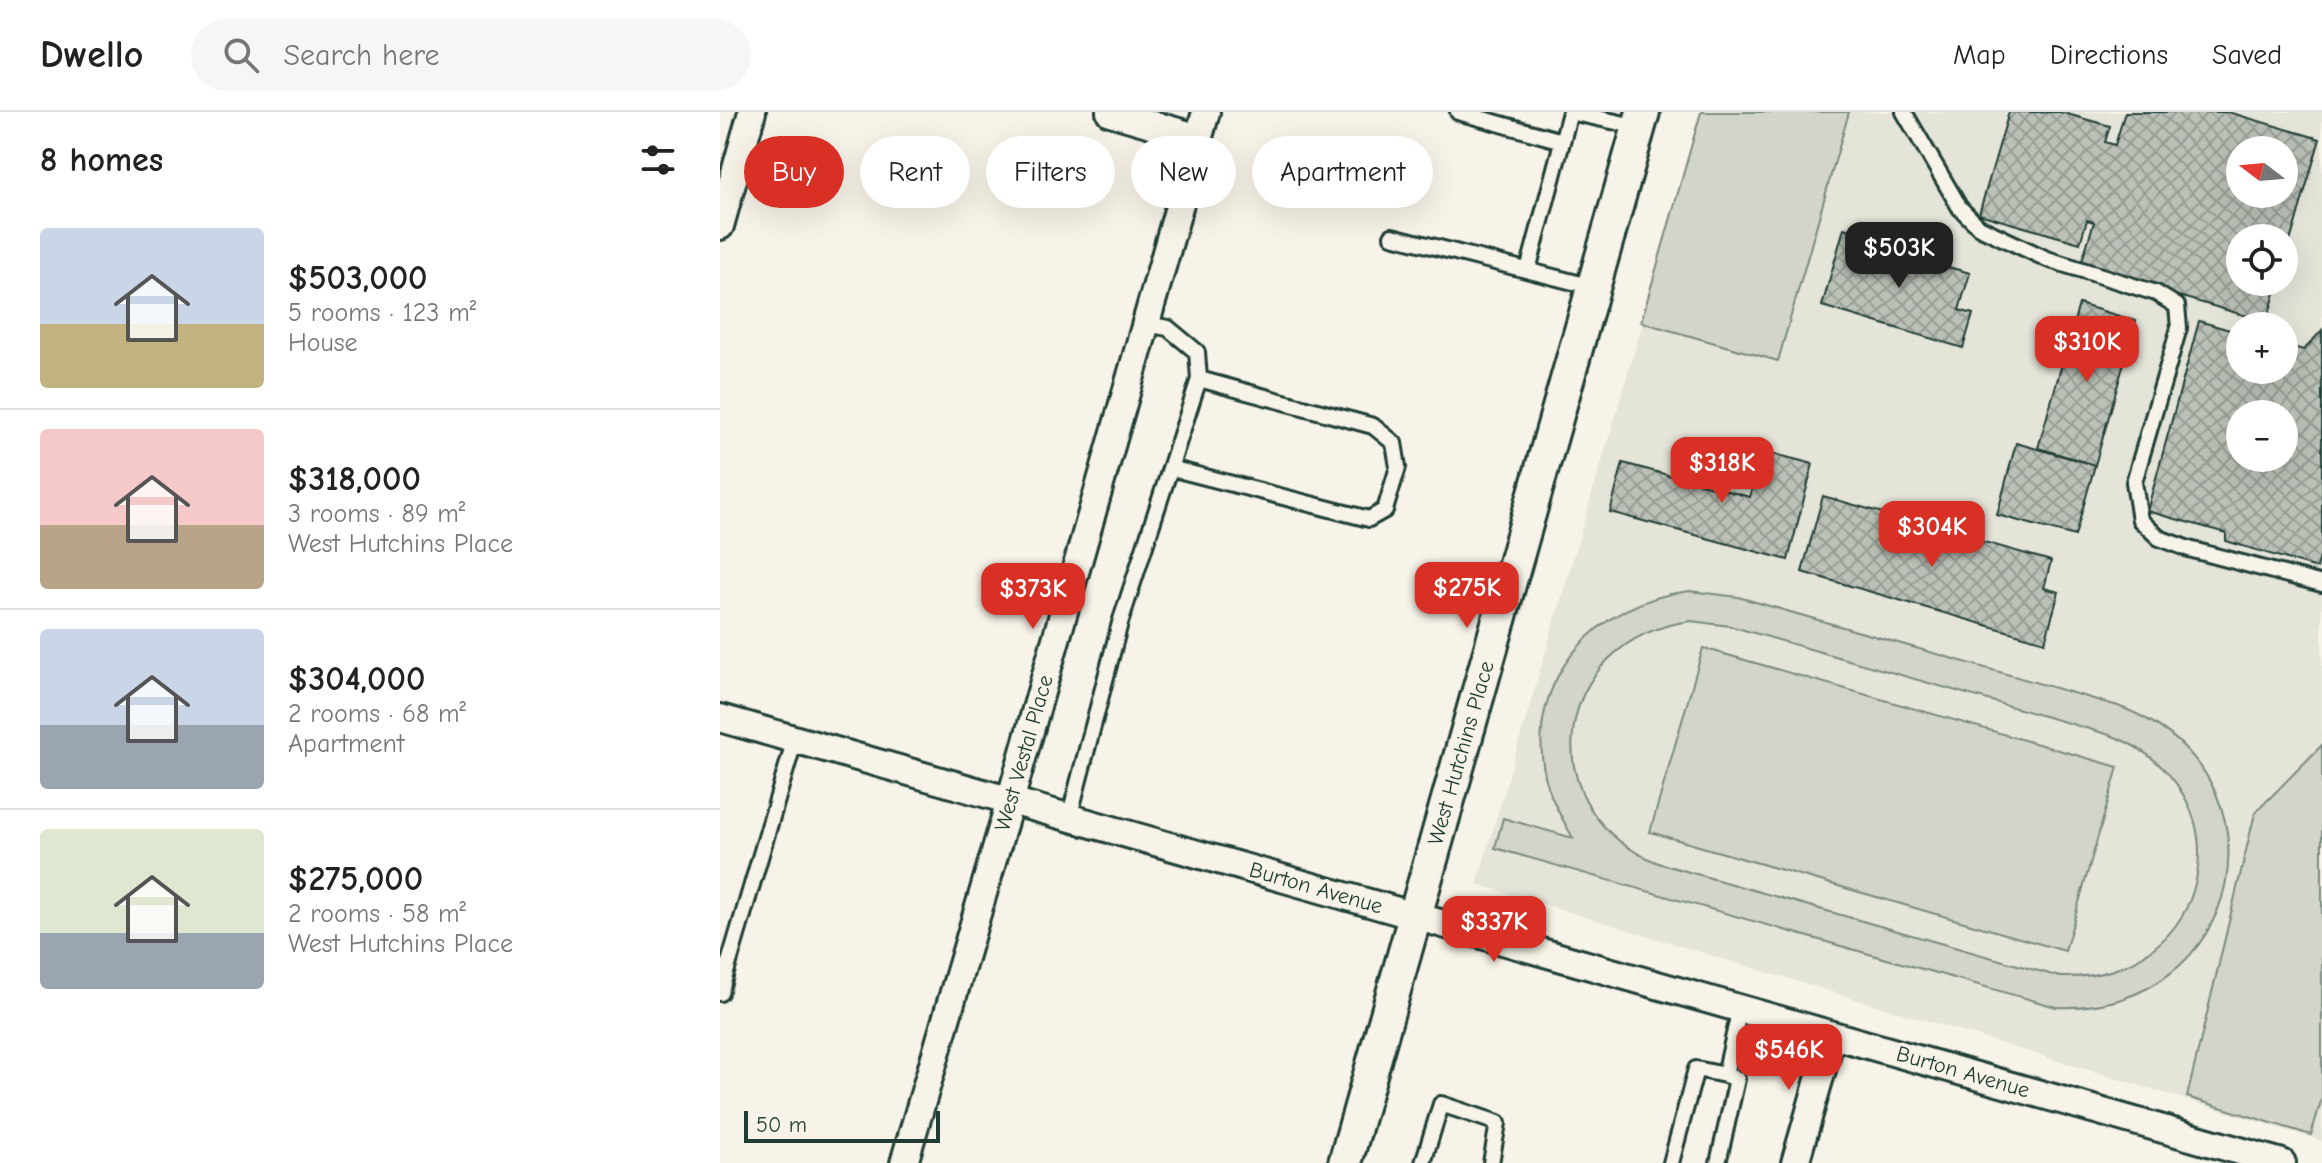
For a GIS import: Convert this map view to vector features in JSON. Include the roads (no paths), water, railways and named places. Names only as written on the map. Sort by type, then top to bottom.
[{"type":"street","points":[[720,226],[752,112]]},
{"type":"street","points":[[1110,112],[1192,136]]},
{"type":"street","name":"West Vestal Place","points":[[1200,136],[1206,112]]},
{"type":"street","name":"West Hutchins Place","points":[[1345,1163],[1641,120]]},
{"type":"street","name":"West Vestal Place","points":[[904,1163],[1179,208]]},
{"type":"street","name":"Burton Avenue","points":[[720,718],[2268,1161]]},
{"type":"street","points":[[1795,1163],[1832,1035]]},
{"type":"lane","points":[[1458,112],[1562,141]]},
{"type":"lane","points":[[1528,270],[1570,112],[1641,120]]},
{"type":"lane","points":[[1904,112],[1960,208],[1979,227],[2047,259],[2156,293],[2177,306],[2179,328],[2134,482],[2140,520],[2159,538],[2189,549],[2322,584]]},
{"type":"lane","points":[[1392,236],[1593,287]]},
{"type":"lane","points":[[1069,818],[1120,623],[1199,379],[1197,352],[1168,328],[1146,324]]},
{"type":"lane","points":[[1170,468],[1369,519],[1385,510],[1398,467],[1394,443],[1373,426],[1199,379]]},
{"type":"lane","points":[[720,993],[795,739]]},
{"type":"lane","points":[[1725,1075],[1740,1008]]},
{"type":"lane","points":[[1671,1163],[1696,1069],[1737,1079],[1718,1163]]},
{"type":"lane","points":[[1423,1163],[1441,1104],[1498,1123],[1491,1163]]}]
